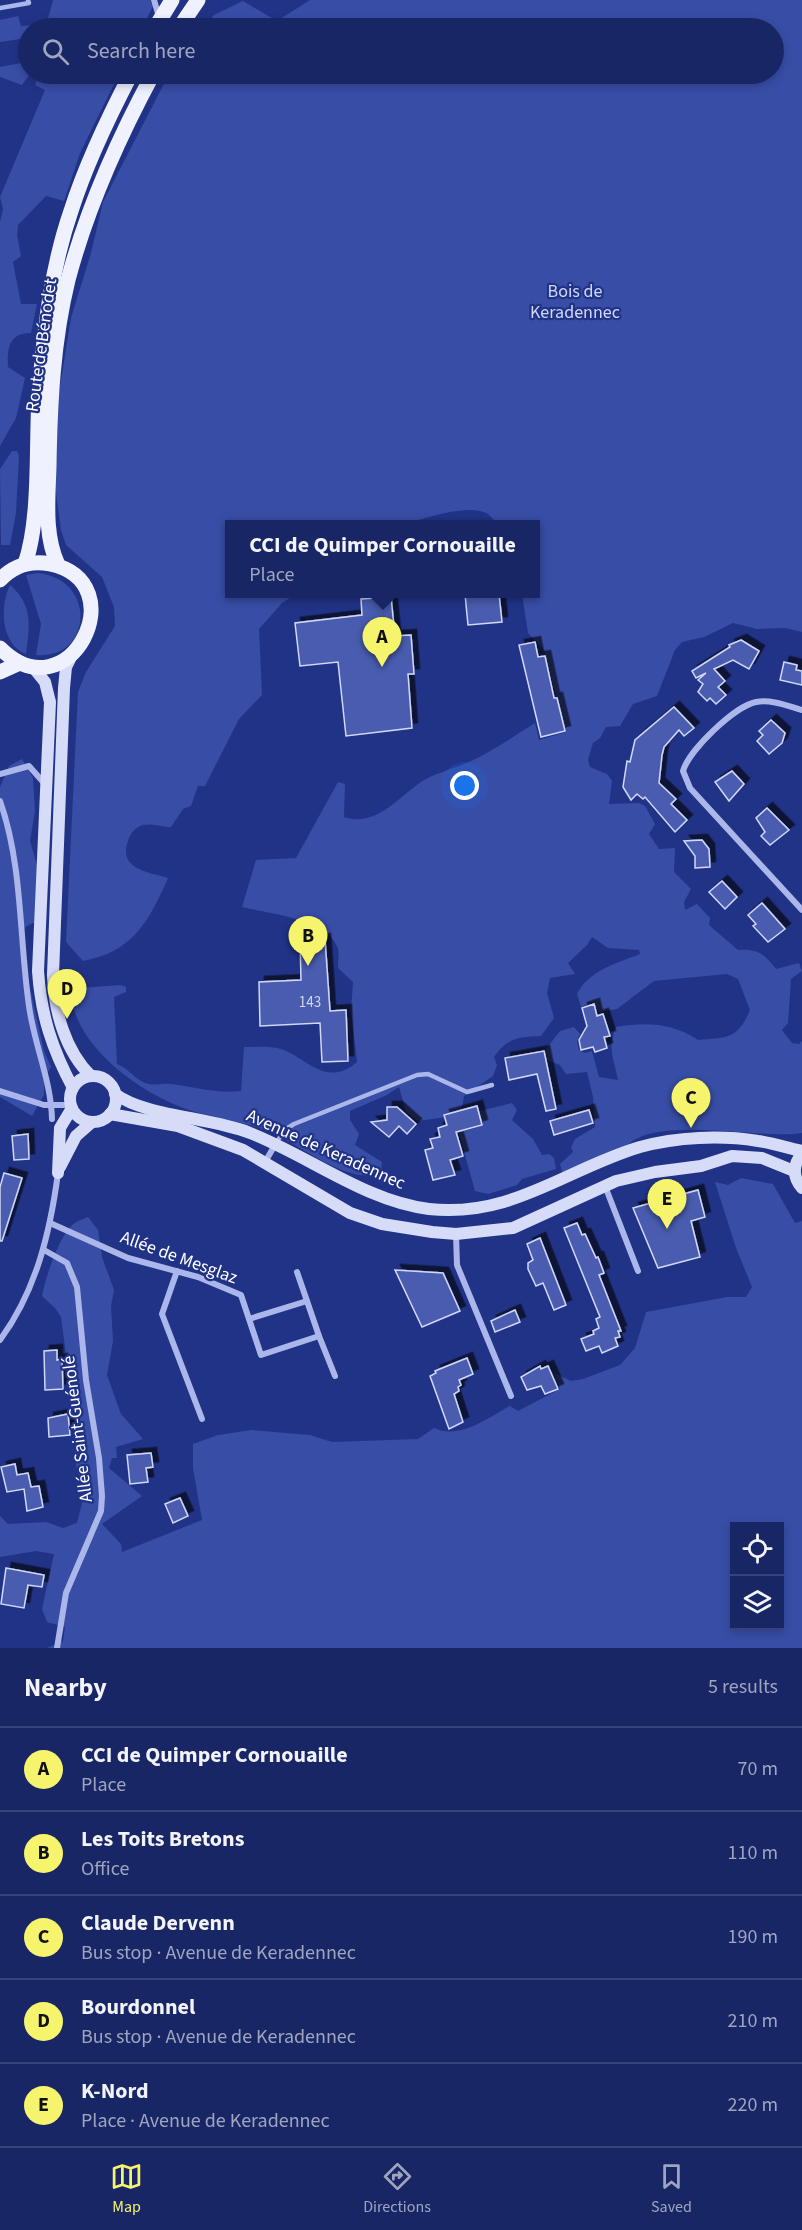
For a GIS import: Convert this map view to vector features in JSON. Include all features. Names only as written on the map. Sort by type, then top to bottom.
[{"type":"main road","points":[[183,18],[198,0]]},
{"type":"main road","points":[[162,18],[173,4]]},
{"type":"main road","name":"Route de Bénodet","points":[[25,564],[33,531],[36,428],[44,335],[57,266],[70,211],[100,138],[126,84]]},
{"type":"main road","name":"Route de Bénodet","points":[[58,565],[51,545],[48,523],[49,419],[57,341],[68,281],[105,171],[148,84]]},
{"type":"main road","points":[[0,579],[25,564],[42,562],[58,565],[81,582],[92,612],[90,628],[83,643],[72,655],[53,664],[26,665],[0,672]]},
{"type":"main road","points":[[0,648],[26,665]]},
{"type":"street","points":[[154,0],[157,18]]},
{"type":"street","points":[[58,1173],[69,1146],[78,1133],[92,1122],[110,1114],[116,1101],[108,1082],[91,1076],[80,1063],[67,1038],[56,1001],[53,975],[63,688],[66,667],[72,655]]},
{"type":"street","points":[[0,1340],[21,1306],[44,1250],[58,1173],[60,1128],[71,1107],[73,1088],[51,1044],[39,988],[50,702],[45,682],[26,665]]},
{"type":"street","points":[[802,710],[767,701],[748,704],[689,756],[683,771],[690,788],[802,910]]},
{"type":"street","points":[[0,774],[28,766],[48,790]]},
{"type":"street","points":[[0,801],[13,847],[29,1007],[52,1119]]},
{"type":"street","points":[[73,1088],[83,1078],[91,1076]]},
{"type":"street","points":[[0,1091],[51,1106],[71,1107],[81,1119],[92,1122]]},
{"type":"street","name":"Avenue de Keradennec","points":[[115,1094],[141,1106],[225,1125],[275,1144],[396,1201],[420,1207],[450,1210],[488,1206],[521,1198],[623,1153],[654,1144],[730,1138],[757,1141],[802,1152]]},
{"type":"street","name":"Avenue de Keradennec","points":[[110,1114],[178,1126],[243,1149],[350,1213],[399,1228],[456,1234],[513,1228],[627,1178],[701,1166],[741,1155],[777,1162],[794,1171]]},
{"type":"street","points":[[265,1162],[275,1144]]},
{"type":"street","points":[[802,1152],[795,1163],[794,1171],[797,1183],[802,1188]]},
{"type":"street","points":[[605,1186],[638,1271]]},
{"type":"street","name":"Allée de Mesglaz","points":[[50,1223],[129,1258],[177,1271],[241,1295],[261,1355],[319,1336]]},
{"type":"street","points":[[456,1234],[457,1265],[511,1396]]},
{"type":"street","name":"Allée Saint-Guénolé","points":[[44,1250],[67,1263],[77,1287],[86,1380],[99,1458],[102,1496],[101,1511],[66,1593],[57,1648]]},
{"type":"street","points":[[177,1271],[162,1314],[202,1419]]},
{"type":"street","points":[[297,1272],[335,1376]]},
{"type":"street","points":[[249,1319],[307,1300]]},
{"type":"lane","points":[[0,8],[29,3],[28,0]]},
{"type":"lane","points":[[275,1144],[294,1124],[417,1075],[428,1074],[467,1092],[492,1085]]},
{"type":"green space","points":[[53,0],[150,0],[153,6],[147,18],[48,18]]},
{"type":"green space","name":"Bois de Keradennec","points":[[310,0],[802,0],[802,632],[785,628],[757,629],[733,623],[704,637],[682,642],[675,650],[657,696],[633,704],[620,726],[606,727],[600,738],[593,743],[588,760],[590,767],[607,774],[612,781],[609,804],[639,803],[645,806],[655,824],[649,834],[659,849],[675,848],[674,872],[691,889],[684,902],[685,910],[697,904],[710,918],[709,925],[738,950],[756,951],[776,969],[799,963],[802,971],[791,979],[788,1023],[782,1030],[792,1043],[799,1044],[802,1041],[802,1133],[662,1131],[643,1136],[563,1175],[560,1164],[573,1152],[571,1147],[575,1139],[595,1127],[593,1097],[587,1072],[566,1074],[560,1065],[547,1060],[546,1049],[560,1031],[574,1027],[580,1034],[577,1041],[579,1050],[585,1053],[592,1051],[599,1077],[618,1080],[612,1048],[616,1027],[659,1025],[679,1030],[698,1040],[717,1038],[736,1032],[750,1010],[738,979],[727,974],[654,981],[617,1009],[599,1012],[593,1002],[581,1007],[577,994],[589,979],[604,968],[640,954],[639,950],[608,948],[592,937],[568,963],[575,974],[550,978],[547,993],[554,1018],[541,1036],[519,1038],[509,1042],[494,1057],[497,1065],[493,1076],[464,1096],[462,1108],[468,1130],[482,1126],[480,1111],[512,1103],[517,1110],[512,1120],[533,1139],[542,1155],[549,1154],[554,1158],[556,1169],[522,1179],[517,1185],[488,1194],[475,1191],[454,1116],[418,1121],[406,1112],[399,1087],[387,1095],[350,1111],[350,1120],[359,1134],[355,1145],[382,1162],[381,1173],[369,1176],[356,1174],[328,1164],[277,1135],[189,1110],[152,1093],[132,1081],[98,1050],[84,1032],[75,1013],[71,993],[79,988],[121,985],[126,987],[126,992],[114,997],[117,1064],[139,1080],[150,1084],[171,1084],[224,1092],[241,1091],[244,1047],[277,1048],[287,1051],[315,1068],[335,1072],[345,1070],[357,1062],[351,1011],[353,982],[338,968],[338,949],[323,930],[297,919],[242,907],[256,860],[296,858],[338,782],[345,784],[344,817],[367,818],[387,808],[424,780],[479,757],[535,723],[539,740],[566,732],[544,650],[528,633],[523,598],[540,598],[540,520],[494,520],[488,514],[471,510],[418,520],[225,520],[225,598],[290,598],[282,603],[259,629],[262,695],[239,719],[205,786],[198,786],[191,806],[183,809],[171,827],[143,825],[130,835],[126,850],[127,858],[131,863],[143,871],[168,878],[146,921],[127,942],[100,957],[83,961],[66,942],[78,692],[86,672],[115,626],[114,607],[102,577],[66,545],[61,530],[55,485],[59,393],[71,318],[91,253],[103,202],[164,84],[784,84],[784,18],[282,18]]},
{"type":"green space","name":"Bois de Keradennec","points":[[243,1],[272,18],[211,18],[214,15]]},
{"type":"green space","points":[[18,16],[18,39],[0,42],[0,20]]},
{"type":"green space","points":[[18,64],[18,84],[0,77],[0,67]]},
{"type":"green space","points":[[114,84],[80,153],[64,201],[46,196],[18,225],[17,235],[21,256],[13,262],[21,304],[37,304],[31,333],[18,336],[9,348],[8,367],[25,378],[16,418],[0,446],[0,222],[3,209],[0,197],[45,90],[35,85]]},
{"type":"green space","points":[[12,451],[17,451],[19,456],[16,513],[10,545],[1,545],[0,469]]},
{"type":"green space","points":[[38,573],[57,578],[71,589],[78,603],[80,618],[77,633],[69,645],[55,653],[36,655],[41,624],[26,575]]},
{"type":"green space","points":[[10,585],[23,600],[28,616],[26,654],[11,642],[4,623],[5,603]]},
{"type":"green space","points":[[22,759],[33,778],[35,811],[30,841],[37,865],[35,922],[25,927],[19,938],[44,1051],[51,1067],[44,1078],[44,1095],[32,1116],[0,1097],[0,787],[9,766]]},
{"type":"green space","points":[[741,1178],[773,1184],[795,1223],[802,1221],[802,1648],[47,1648],[63,1641],[65,1627],[47,1622],[42,1609],[54,1554],[36,1551],[0,1557],[0,1516],[8,1524],[46,1522],[63,1528],[77,1523],[84,1495],[74,1457],[80,1417],[80,1399],[73,1397],[65,1375],[66,1355],[61,1317],[42,1296],[59,1246],[69,1228],[75,1223],[88,1217],[98,1230],[102,1257],[114,1290],[111,1306],[113,1341],[107,1375],[121,1414],[143,1439],[116,1447],[117,1458],[112,1458],[109,1468],[142,1496],[102,1524],[121,1544],[122,1552],[202,1520],[193,1468],[193,1444],[218,1435],[252,1430],[310,1435],[332,1442],[418,1439],[434,1428],[444,1431],[463,1429],[510,1406],[518,1411],[560,1389],[554,1373],[571,1381],[583,1379],[620,1365],[635,1348],[646,1312],[727,1297],[746,1297],[752,1287],[736,1248],[715,1182],[728,1185]]},
{"type":"building","points":[[391,598],[395,636],[411,635],[414,674],[408,674],[412,728],[346,736],[338,662],[300,666],[295,623],[362,615],[361,599]]},
{"type":"building","points":[[465,598],[499,598],[502,622],[468,625]]},
{"type":"building","points":[[741,640],[759,651],[749,669],[733,660],[714,669],[725,681],[718,687],[726,695],[716,704],[710,698],[707,701],[698,692],[703,684],[698,680],[706,673],[696,678],[692,671],[730,647],[729,645]]},
{"type":"building","points":[[535,642],[538,657],[545,656],[554,698],[557,698],[565,731],[541,737],[519,645]]},
{"type":"building","points":[[784,662],[797,665],[796,670],[802,671],[802,685],[780,680]]},
{"type":"building","points":[[674,707],[694,728],[684,736],[679,730],[664,747],[662,755],[659,783],[676,799],[671,804],[687,820],[675,832],[645,797],[643,799],[637,794],[631,800],[623,787],[627,761],[630,762],[635,740]]},
{"type":"building","points":[[771,720],[785,733],[782,743],[769,754],[757,741],[763,735],[759,731]]},
{"type":"building","points":[[732,771],[744,784],[729,801],[715,782]]},
{"type":"building","points":[[767,808],[789,830],[770,845],[761,836],[765,832],[756,818]]},
{"type":"building","points":[[702,840],[709,849],[710,867],[695,868],[695,856],[684,841]]},
{"type":"building","points":[[722,881],[737,897],[725,909],[709,892]]},
{"type":"building","points":[[762,903],[785,929],[768,942],[753,926],[756,924],[748,915]]},
{"type":"building","points":[[325,939],[330,1011],[346,1010],[348,1061],[322,1062],[320,1023],[260,1026],[259,982],[301,980],[300,940]]},
{"type":"building","points":[[594,1004],[597,1016],[603,1014],[610,1036],[604,1037],[607,1048],[595,1052],[593,1047],[581,1050],[579,1040],[587,1026],[582,1008]]},
{"type":"building","points":[[544,1051],[556,1109],[546,1111],[537,1074],[509,1080],[505,1058]]},
{"type":"building","points":[[477,1106],[482,1125],[456,1132],[463,1156],[450,1160],[455,1175],[433,1180],[425,1150],[433,1148],[430,1139],[440,1137],[438,1128],[447,1125],[444,1115]]},
{"type":"building","points":[[387,1107],[397,1107],[416,1124],[407,1134],[399,1126],[389,1137],[371,1122],[387,1120]]},
{"type":"building","points":[[589,1110],[593,1123],[554,1135],[550,1121]]},
{"type":"building","points":[[28,1134],[29,1159],[14,1160],[12,1136]]},
{"type":"building","points":[[4,1173],[22,1178],[2,1241],[0,1241],[0,1187]]},
{"type":"building","points":[[698,1190],[705,1217],[691,1221],[700,1257],[658,1268],[633,1208]]},
{"type":"building","points":[[577,1223],[596,1258],[598,1257],[604,1273],[599,1275],[621,1331],[618,1331],[620,1337],[615,1338],[618,1346],[602,1353],[599,1346],[586,1351],[581,1339],[594,1334],[593,1331],[599,1328],[596,1319],[600,1317],[564,1228]]},
{"type":"building","points":[[540,1238],[566,1305],[554,1310],[543,1283],[536,1286],[528,1269],[528,1263],[533,1260],[527,1244]]},
{"type":"building","points":[[395,1270],[443,1273],[460,1311],[422,1327]]},
{"type":"building","points":[[515,1310],[520,1322],[495,1332],[491,1321]]},
{"type":"building","points":[[57,1350],[57,1360],[62,1359],[63,1389],[45,1390],[44,1351]]},
{"type":"building","points":[[467,1358],[473,1374],[459,1380],[461,1385],[458,1387],[459,1391],[454,1394],[463,1422],[449,1429],[430,1376],[436,1373],[435,1371]]},
{"type":"building","points":[[540,1366],[541,1369],[548,1366],[558,1389],[545,1394],[541,1386],[527,1390],[521,1377]]},
{"type":"building","points":[[68,1414],[70,1435],[49,1437],[48,1418]]},
{"type":"building","points":[[151,1453],[153,1467],[146,1468],[148,1482],[130,1484],[127,1455]]},
{"type":"building","points":[[15,1464],[17,1475],[28,1473],[31,1487],[39,1486],[43,1507],[27,1511],[24,1489],[7,1492],[1,1467]]},
{"type":"building","points":[[180,1498],[188,1516],[173,1523],[165,1504]]},
{"type":"building","points":[[6,1568],[44,1575],[42,1587],[28,1585],[24,1608],[1,1604]]},
{"type":"place","name":"CCI de Quimper Cornouaille","points":[[382,667]]},
{"type":"place","name":"Les Toits Bretons","points":[[308,966]]},
{"type":"place","name":"Bourdonnel","points":[[67,1019]]},
{"type":"place","name":"Claude Dervenn","points":[[691,1128]]},
{"type":"place","name":"K-Nord","points":[[667,1229]]}]
